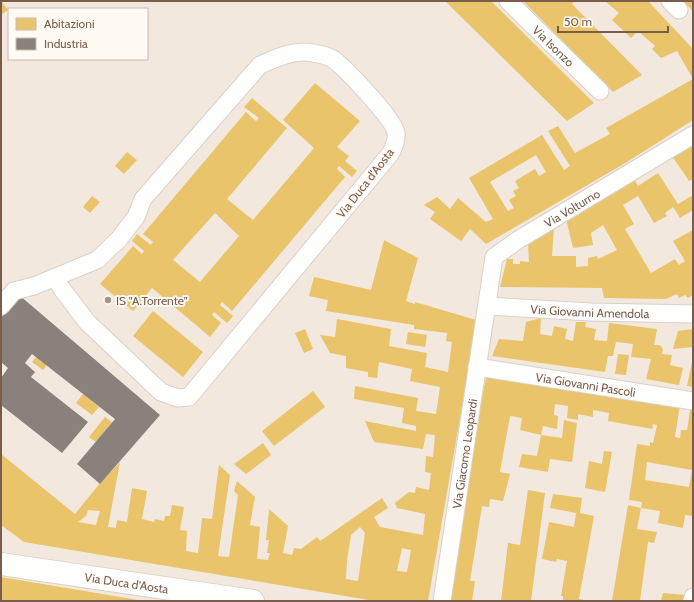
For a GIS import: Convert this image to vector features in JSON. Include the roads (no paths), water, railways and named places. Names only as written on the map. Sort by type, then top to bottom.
[{"type":"street","name":"Via Isonzo","points":[[508,1],[600,91]]},
{"type":"street","name":"Via Duca d'Aosta","points":[[1,306],[7,288],[34,286],[55,277],[96,260],[119,239],[136,217],[144,200],[260,65],[285,54],[311,52],[332,58],[349,73],[390,120],[396,132],[392,153],[189,397],[178,398],[161,392],[87,322],[62,289],[55,277]]},
{"type":"street","name":"Via Volturno","points":[[487,306],[494,257],[518,240],[693,135]]},
{"type":"street","name":"Via Giovanni Amendola","points":[[487,306],[591,312],[693,314]]},
{"type":"street","name":"Via Giacomo Leopardi","points":[[442,601],[487,306]]},
{"type":"street","name":"Via Giovanni Pascoli","points":[[477,367],[693,401]]},
{"type":"street","name":"Via Duca d'Aosta","points":[[1,564],[253,601]]},
{"type":"street","points":[[692,601],[693,597]]},
{"type":"place","name":"IS \"A.Torrente\"","points":[[108,300]]}]
